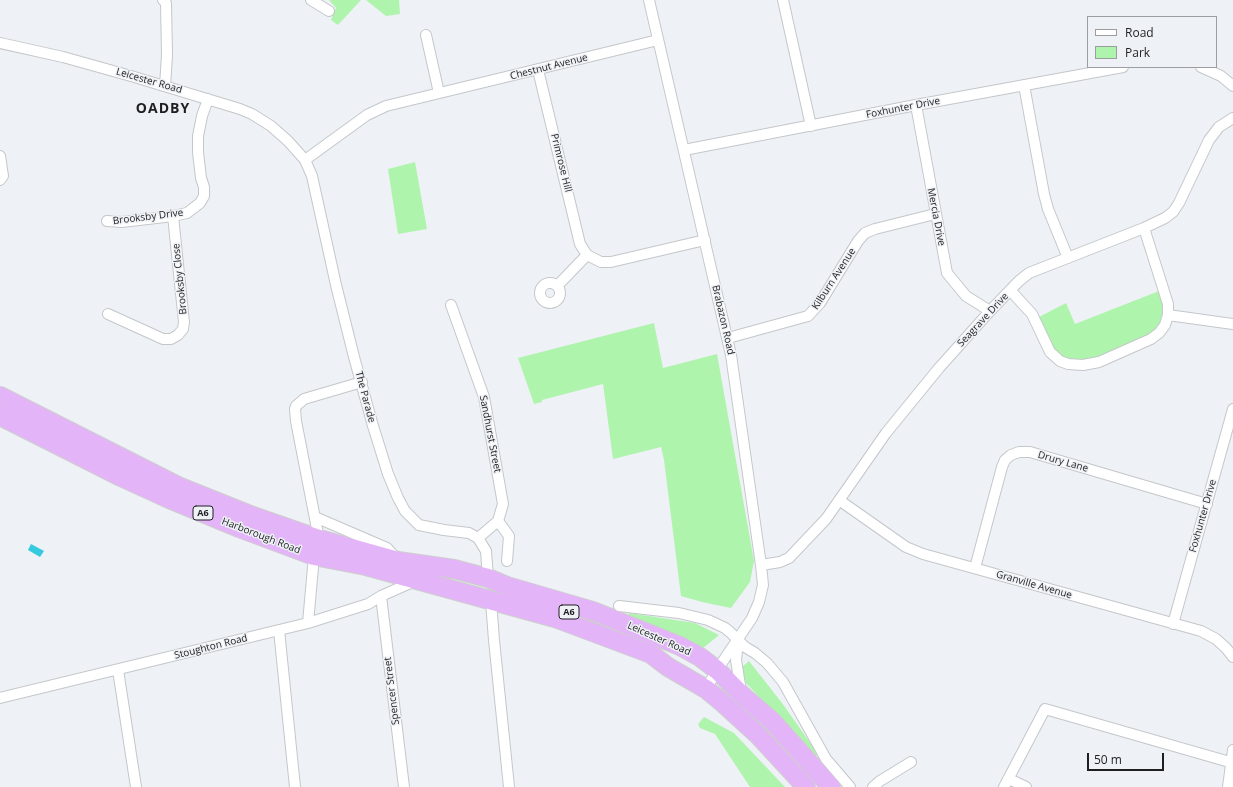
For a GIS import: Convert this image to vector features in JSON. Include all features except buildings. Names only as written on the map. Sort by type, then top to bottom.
[{"type":"highway","name":"Harborough Road","points":[[0,396],[178,486],[226,506],[317,548],[366,566],[491,601]]},
{"type":"highway","name":"Harborough Road","points":[[0,416],[114,474],[239,528],[317,548],[454,569],[488,578]]},
{"type":"highway","name":"A6","points":[[398,560],[407,570],[480,586],[491,601]]},
{"type":"highway","name":"A6","points":[[488,578],[498,593],[514,599],[556,608],[590,618],[617,632],[651,654]]},
{"type":"highway","points":[[488,578],[491,601]]},
{"type":"highway","name":"Leicester Road","points":[[488,578],[506,586],[593,611],[680,646],[700,657],[717,670],[742,695],[772,721],[831,787]]},
{"type":"highway","name":"Leicester Road","points":[[491,601],[555,618],[651,654],[668,667],[706,689],[757,734],[807,787]]},
{"type":"highway","name":"A6","points":[[593,611],[659,645],[692,666],[701,674],[706,689]]},
{"type":"highway","name":"A6","points":[[717,670],[719,684],[729,695],[768,729],[807,787]]},
{"type":"street","points":[[311,0],[329,11]]},
{"type":"street","name":"Brabazon Road","points":[[648,0],[728,338],[734,370],[761,565],[762,586],[759,602],[752,618],[706,689]]},
{"type":"street","points":[[783,0],[811,126]]},
{"type":"street","points":[[166,1],[166,86]]},
{"type":"street","points":[[426,35],[439,92]]},
{"type":"street","name":"Chestnut Avenue","points":[[305,160],[367,115],[386,106],[658,40]]},
{"type":"street","name":"Leicester Road","points":[[0,43],[63,57],[166,86],[240,109],[261,120],[282,135],[305,160]]},
{"type":"street","name":"Foxhunter Drive","points":[[684,150],[1118,68]]},
{"type":"street","points":[[1203,68],[1221,76],[1233,86]]},
{"type":"street","name":"Primrose Hill","points":[[538,70],[580,244],[587,255]]},
{"type":"street","points":[[1024,85],[1044,194],[1048,209],[1068,258]]},
{"type":"street","name":"Brooksby Drive","points":[[107,222],[122,222],[173,216],[187,213],[200,203],[204,196],[204,187],[201,178],[198,136],[202,116],[208,99]]},
{"type":"street","name":"Mercia Drive","points":[[916,105],[947,273],[966,296],[990,311]]},
{"type":"street","name":"Seagrave Drive","points":[[761,565],[780,562],[789,558],[826,519],[886,433],[939,368],[1019,281],[1029,273],[1144,228],[1173,212],[1179,203],[1209,140],[1219,127],[1233,118]]},
{"type":"street","points":[[0,156],[3,176],[0,180]]},
{"type":"street","name":"The Parade","points":[[305,160],[312,176],[336,285],[373,426],[388,474],[405,511],[419,525],[444,530],[469,532],[478,538]]},
{"type":"street","name":"Kilburn Avenue","points":[[728,338],[808,316],[820,303],[858,241],[865,234],[875,229],[935,214]]},
{"type":"street","name":"Brooksby Close","points":[[108,314],[163,339],[171,339],[178,335],[183,329],[184,322],[173,216]]},
{"type":"street","points":[[1010,290],[1032,314],[1050,352],[1060,361],[1075,365],[1099,362],[1151,339],[1159,333],[1165,325],[1168,315],[1168,304],[1144,228]]},
{"type":"street","points":[[557,286],[587,255],[601,262],[612,262],[705,240]]},
{"type":"street","name":"Sandhurst Street","points":[[451,304],[484,397],[503,504],[498,521]]},
{"type":"street","points":[[1168,315],[1233,324]]},
{"type":"street","points":[[308,623],[317,548],[315,517],[295,410],[296,406],[304,399],[362,382]]},
{"type":"street","name":"Foxhunter Drive","points":[[1173,624],[1233,409]]},
{"type":"street","name":"Drury Lane","points":[[975,568],[1002,467],[1005,460],[1020,452],[1030,452],[1206,504]]},
{"type":"street","name":"Granville Avenue","points":[[839,500],[906,547],[924,554],[1201,631],[1216,639],[1233,657]]},
{"type":"street","points":[[315,517],[388,548],[398,560]]},
{"type":"street","points":[[488,578],[486,552],[478,538],[498,521],[509,536],[508,561]]},
{"type":"street","name":"Stoughton Road","points":[[0,698],[308,623],[368,604],[381,596],[417,580]]},
{"type":"street","name":"Spencer Street","points":[[381,596],[404,787]]},
{"type":"street","points":[[491,601],[509,787]]},
{"type":"street","points":[[619,606],[672,612],[708,620],[725,628],[767,664],[783,682],[826,759],[850,787]]},
{"type":"street","points":[[279,630],[295,787]]},
{"type":"street","name":"Brabazon Road","points":[[738,640],[736,660],[742,695]]},
{"type":"street","points":[[118,670],[136,787]]},
{"type":"street","points":[[1026,787],[1007,783],[1045,709],[1232,763]]},
{"type":"street","points":[[1228,787],[1233,750]]},
{"type":"street","points":[[873,787],[911,762]]},
{"type":"green space","points":[[329,0],[361,0],[338,25],[331,20],[336,8]]},
{"type":"green space","points":[[366,0],[399,0],[400,14],[386,16]]},
{"type":"green space","points":[[415,162],[427,229],[398,234],[388,169]]},
{"type":"green space","points":[[1159,291],[1163,303],[1163,310],[1160,323],[1154,331],[1149,335],[1096,359],[1074,361],[1059,355],[1054,350],[1039,317],[1066,303],[1075,324]]},
{"type":"green space","points":[[654,323],[663,368],[717,354],[754,561],[750,582],[731,608],[681,596],[664,460],[661,447],[613,459],[603,384],[542,400],[542,402],[534,404],[518,358]]},
{"type":"green space","points":[[629,613],[695,623],[719,635],[702,649],[629,617]]},
{"type":"green space","points":[[749,661],[782,703],[818,754],[815,756],[746,683],[742,667]]},
{"type":"green space","points":[[704,717],[734,733],[785,787],[750,787],[715,734],[700,728],[698,724]]},
{"type":"water","points":[[31,544],[44,551],[40,557],[28,550]]},
{"type":"district","name":"OADBY","points":[[163,109]]}]
